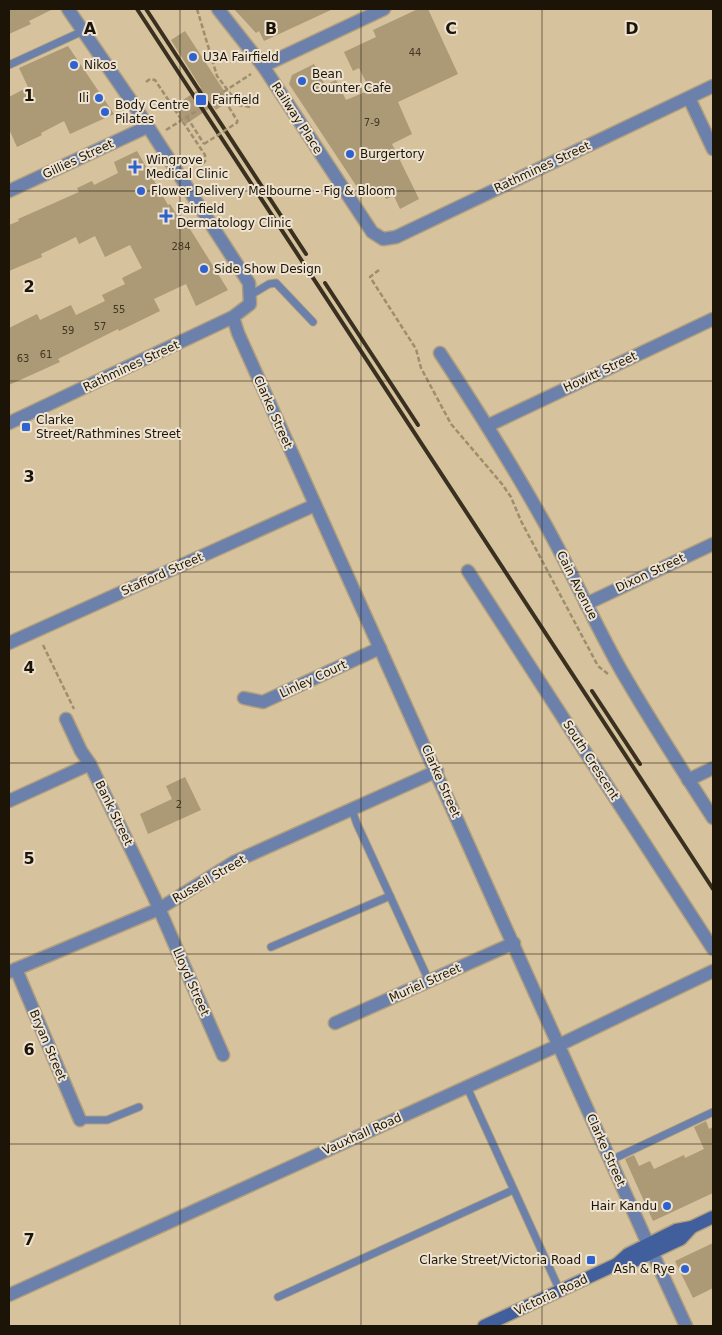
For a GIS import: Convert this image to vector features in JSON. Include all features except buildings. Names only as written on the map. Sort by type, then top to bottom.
[{"type":"street","points":[[68,9],[249,283],[250,300]]},
{"type":"street","name":"Railway Place","points":[[218,9],[263,66],[372,232]]},
{"type":"street","points":[[263,66],[384,9]]},
{"type":"street","name":"Rathmines Street","points":[[372,232],[383,240],[396,237],[713,86]]},
{"type":"street","points":[[689,98],[713,149]]},
{"type":"street","name":"Gillies Street","points":[[9,191],[147,127]]},
{"type":"street","name":"Rathmines Street","points":[[9,423],[233,318],[250,300]]},
{"type":"street","name":"Clarke Street","points":[[233,318],[238,334],[686,1326]]},
{"type":"street","name":"Howitt Street","points":[[487,426],[713,319]]},
{"type":"street","name":"Cain Avenue","points":[[440,353],[487,426],[544,521],[570,567],[586,604],[621,670],[713,818]]},
{"type":"street","name":"Stafford Street","points":[[9,644],[315,505]]},
{"type":"street","name":"Dixon Street","points":[[586,604],[713,544]]},
{"type":"street","name":"South Crescent","points":[[468,571],[713,949]]},
{"type":"street","name":"Linley Court","points":[[244,698],[263,702],[380,648]]},
{"type":"street","name":"Bank Street","points":[[66,720],[81,751],[90,764],[159,909]]},
{"type":"street","points":[[9,801],[90,764]]},
{"type":"street","points":[[688,780],[713,768]]},
{"type":"street","name":"Russell Street","points":[[12,971],[159,909],[234,862],[437,772]]},
{"type":"street","name":"Lloyd Street","points":[[159,909],[224,1055]]},
{"type":"street","name":"Muriel Street","points":[[335,1023],[514,943]]},
{"type":"street","name":"Bryan Street","points":[[12,971],[80,1120]]},
{"type":"street","name":"Vauxhall Road","points":[[9,1295],[559,1045],[713,971]]},
{"type":"street","name":"Victoria Road","points":[[484,1326],[617,1264],[628,1254],[650,1248],[676,1230],[692,1227],[713,1218]]},
{"type":"lane","points":[[9,65],[83,31]]},
{"type":"lane","points":[[250,300],[269,284],[276,283],[313,322]]},
{"type":"lane","points":[[352,810],[429,981]]},
{"type":"lane","points":[[271,947],[390,896]]},
{"type":"lane","points":[[467,1087],[560,1291]]},
{"type":"lane","points":[[80,1120],[107,1120],[139,1107]]},
{"type":"lane","points":[[610,1160],[713,1112]]},
{"type":"lane","points":[[278,1297],[513,1190]]},
{"type":"path","points":[[197,9],[217,76],[238,105],[250,107]]},
{"type":"path","points":[[211,100],[251,74]]},
{"type":"path","points":[[146,82],[150,79],[155,80],[205,155],[205,161],[201,166]]},
{"type":"path","points":[[186,118],[204,144],[238,122],[221,94]]},
{"type":"path","points":[[175,125],[198,110]]},
{"type":"path","points":[[379,270],[370,277],[416,349],[421,368],[451,424],[511,497],[521,521],[598,666],[608,674],[621,670]]},
{"type":"path","points":[[43,645],[74,709]]},
{"type":"railway","points":[[137,9],[713,889]]},
{"type":"railway","points":[[146,9],[306,254]]},
{"type":"railway","points":[[325,283],[418,425]]},
{"type":"railway","points":[[592,691],[640,764]]},
{"type":"place","name":"U3A Fairfield","points":[[193,57]]},
{"type":"place","name":"Nikos","points":[[74,65]]},
{"type":"place","name":"Bean Counter Cafe","points":[[302,81]]},
{"type":"place","name":"Ili","points":[[99,98]]},
{"type":"place","name":"Fairfield","points":[[201,100]]},
{"type":"place","name":"Body Centre Pilates","points":[[105,112]]},
{"type":"place","name":"Burgertory","points":[[350,154]]},
{"type":"place","name":"Wingrove Medical Clinic","points":[[135,167]]},
{"type":"place","name":"Flower Delivery Melbourne - Fig & Bloom","points":[[141,191]]},
{"type":"place","name":"Fairfield Dermatology Clinic","points":[[166,216]]},
{"type":"place","name":"Side Show Design","points":[[204,269]]},
{"type":"place","name":"Clarke Street/Rathmines Street","points":[[26,427]]},
{"type":"place","name":"Hair Kandu","points":[[667,1206]]},
{"type":"place","name":"Clarke Street/Victoria Road","points":[[591,1260]]},
{"type":"place","name":"Ash & Rye","points":[[685,1269]]}]
